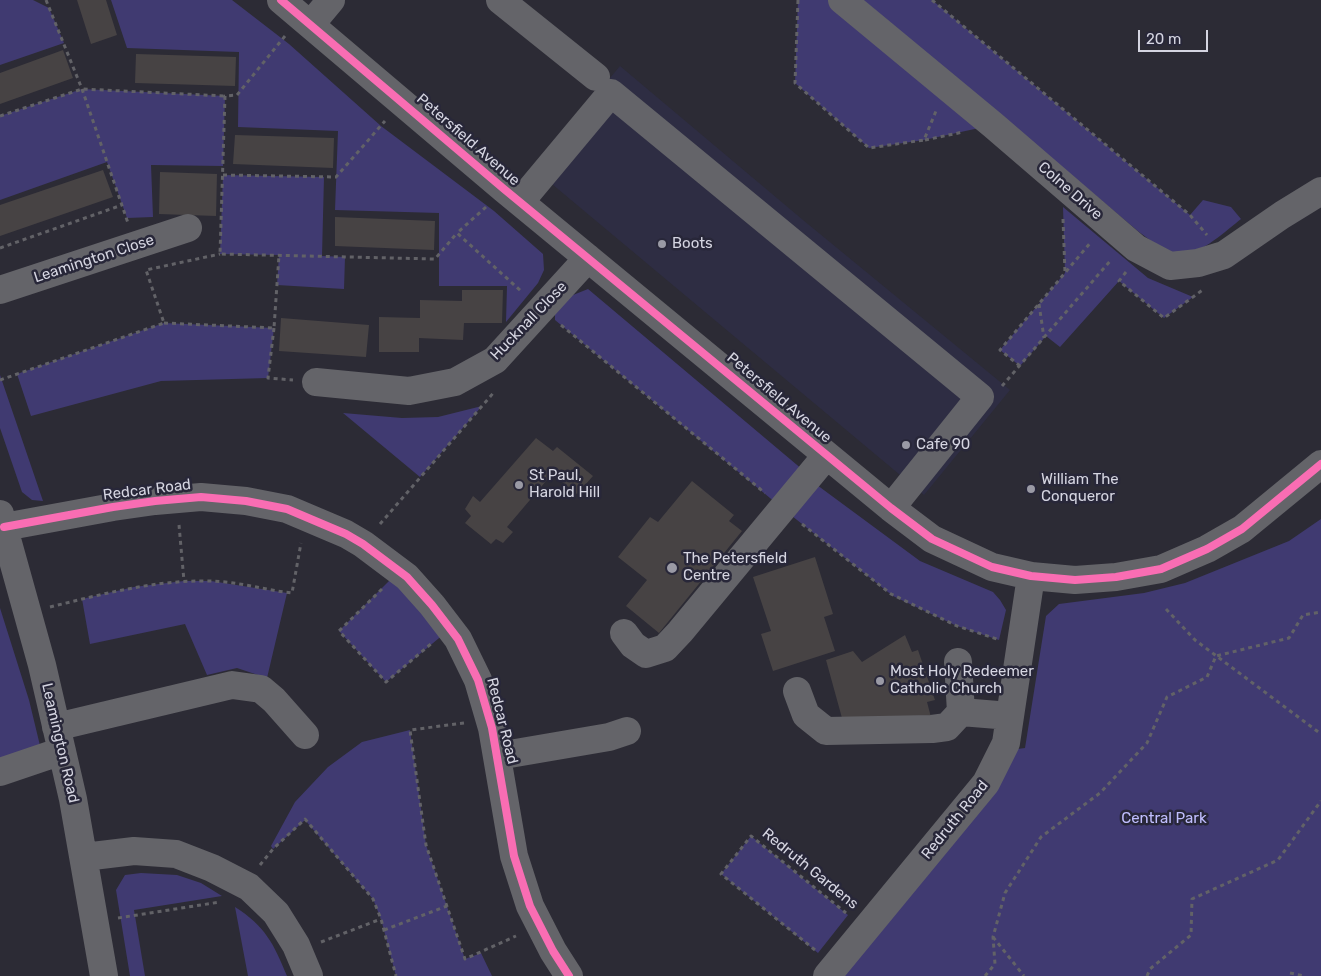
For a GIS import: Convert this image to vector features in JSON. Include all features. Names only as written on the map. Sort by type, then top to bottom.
[{"type":"street","points":[[298,14],[331,0]]},
{"type":"street","points":[[500,0],[596,77]]},
{"type":"street","name":"Colne Drive","points":[[842,0],[993,125],[1128,241],[1142,252],[1170,266],[1198,264],[1224,255],[1321,191]]},
{"type":"street","name":"Petersfield Avenue","points":[[298,14],[512,196],[891,508],[932,539],[992,567],[1031,576],[1075,580],[1116,577],[1160,569],[1207,549],[1242,529],[1321,464]]},
{"type":"street","points":[[512,196],[611,93],[980,397],[891,508]]},
{"type":"street","name":"Leamington Close","points":[[0,290],[188,228]]},
{"type":"street","name":"Hucknall Close","points":[[316,382],[409,391],[455,382],[495,360],[588,258]]},
{"type":"street","points":[[624,633],[634,645],[646,654],[665,648],[826,456]]},
{"type":"street","name":"Redcar Road","points":[[2,521],[201,497],[246,501],[287,510],[306,517],[363,544],[407,577],[432,605],[458,639],[478,680],[498,756],[514,856],[530,906],[553,951],[569,976]]},
{"type":"street","name":"Leamington Road","points":[[2,521],[42,664],[73,799],[104,976]]},
{"type":"street","name":"Redruth Road","points":[[831,971],[986,783],[1006,743],[1031,576]]},
{"type":"street","points":[[797,691],[806,715],[826,730],[932,729],[947,727],[961,712],[958,662]]},
{"type":"street","points":[[0,772],[59,739],[232,685],[261,689],[274,700],[305,735]]},
{"type":"street","points":[[961,712],[1010,716]]},
{"type":"street","points":[[498,756],[609,737],[627,731]]},
{"type":"street","points":[[84,857],[134,851],[176,854],[212,868],[249,887],[276,913],[298,950],[310,976]]},
{"type":"path","points":[[46,0],[82,89],[136,245]]},
{"type":"path","points":[[798,0],[795,83],[869,148],[924,140],[946,88]]},
{"type":"path","points":[[932,0],[1190,215],[1224,255]]},
{"type":"path","points":[[0,116],[82,89],[237,96],[298,14]]},
{"type":"path","points":[[220,254],[225,96]]},
{"type":"path","points":[[223,175],[336,177],[402,101]]},
{"type":"path","points":[[1062,184],[1065,273]]},
{"type":"path","points":[[164,323],[146,270],[220,254],[434,259],[458,233],[512,196]]},
{"type":"path","points":[[0,248],[122,205]]},
{"type":"path","points":[[1020,366],[1000,350],[1107,223]]},
{"type":"path","points":[[458,233],[542,309],[783,509],[891,594],[957,626],[1021,647]]},
{"type":"path","points":[[980,397],[1003,386],[1128,241]]},
{"type":"path","points":[[279,255],[274,328],[268,378],[316,382]]},
{"type":"path","points":[[1039,303],[1044,338]]},
{"type":"path","points":[[0,380],[164,323],[274,328]]},
{"type":"path","points":[[363,544],[500,384]]},
{"type":"path","points":[[178,499],[184,581]]},
{"type":"path","points":[[28,613],[134,587],[184,581],[211,581],[292,593],[306,517]]},
{"type":"path","points":[[399,571],[339,631],[386,682],[450,629]]},
{"type":"path","points":[[1166,609],[1195,640],[1321,734]]},
{"type":"path","points":[[1216,656],[1289,638],[1303,615],[1321,612]]},
{"type":"path","points":[[985,976],[994,964],[993,937],[1005,893],[1041,837],[1100,793],[1147,742],[1167,697],[1206,677],[1216,656]]},
{"type":"path","points":[[490,720],[410,730],[426,846],[465,960],[540,925]]},
{"type":"path","points":[[1147,976],[1150,969],[1191,935],[1192,899],[1278,860],[1321,801]]},
{"type":"path","points":[[94,922],[230,900],[273,849],[305,819],[373,900],[381,919],[396,976]]},
{"type":"path","points":[[384,930],[447,906]]},
{"type":"path","points":[[298,950],[381,919]]},
{"type":"path","points":[[993,937],[1024,976]]},
{"type":"path","points":[[1150,969],[1152,976]]},
{"type":"path","points":[[1290,974],[1304,976]]},
{"type":"shaded area","points":[[620,66],[803,220],[1010,390],[924,495],[534,169]]},
{"type":"green space","points":[[0,0],[33,0],[49,8],[64,43],[0,65]]},
{"type":"green space","points":[[111,0],[232,0],[289,44],[381,126],[494,211],[543,254],[544,270],[538,283],[506,322],[507,286],[439,286],[439,213],[335,210],[338,131],[238,127],[239,52],[127,48]]},
{"type":"green space","points":[[798,0],[842,0],[993,125],[924,140],[869,148],[795,83]]},
{"type":"green space","points":[[863,0],[932,0],[1190,215],[1203,200],[1231,207],[1241,219],[1220,236],[1193,252],[1177,254],[1161,247],[1139,232]]},
{"type":"green space","points":[[82,89],[225,96],[223,166],[151,165],[153,217],[127,218],[107,162],[0,200],[0,116]]},
{"type":"green space","points":[[223,175],[324,177],[322,256],[345,257],[344,289],[277,285],[279,255],[220,254]]},
{"type":"green space","points":[[1063,207],[1148,278],[1193,297],[1164,318],[1119,281],[1060,347],[1046,336],[1020,366],[1000,350],[1065,273]]},
{"type":"green space","points":[[588,289],[803,470],[776,503],[555,320],[555,310],[568,297]]},
{"type":"green space","points":[[164,323],[274,328],[268,378],[161,381],[31,416],[17,374]]},
{"type":"green space","points":[[0,375],[43,501],[32,500],[22,492],[0,428]]},
{"type":"green space","points":[[482,406],[420,477],[343,413],[402,418],[438,417]]},
{"type":"green space","points":[[817,485],[920,561],[993,592],[1006,610],[999,640],[957,626],[893,596],[792,516]]},
{"type":"green space","name":"Central Park","points":[[1321,519],[1321,976],[827,976],[1002,751],[1025,748],[1046,616],[1059,604],[1144,593],[1185,583],[1289,541]]},
{"type":"green space","points":[[399,571],[450,629],[386,682],[339,631]]},
{"type":"green space","points":[[184,581],[211,581],[287,593],[267,678],[237,668],[207,675],[185,624],[90,644],[82,599],[134,587]]},
{"type":"green space","points":[[0,608],[29,700],[43,758],[0,772]]},
{"type":"green space","points":[[410,730],[426,845],[465,959],[481,953],[492,976],[396,976],[381,919],[373,899],[305,820],[273,849],[271,846],[295,802],[328,767],[362,742]]},
{"type":"green space","points":[[751,836],[848,915],[818,953],[721,874]]},
{"type":"green space","points":[[141,873],[177,875],[201,883],[222,896],[134,910],[145,976],[130,976],[116,890],[125,875]]},
{"type":"green space","points":[[235,907],[254,921],[261,929],[278,954],[287,976],[248,976]]},
{"type":"building","points":[[77,0],[106,0],[117,35],[91,44]]},
{"type":"building","points":[[63,50],[73,78],[0,104],[0,73]]},
{"type":"building","points":[[136,54],[236,57],[235,86],[135,83]]},
{"type":"building","points":[[235,135],[334,138],[333,168],[233,164]]},
{"type":"building","points":[[103,170],[113,197],[0,236],[0,205]]},
{"type":"building","points":[[160,172],[217,174],[216,216],[159,214]]},
{"type":"building","points":[[335,217],[435,221],[434,250],[335,246]]},
{"type":"building","points":[[462,290],[503,290],[502,323],[464,323],[463,340],[419,338],[419,352],[379,352],[379,317],[420,318],[420,300],[462,301]]},
{"type":"building","points":[[281,318],[369,325],[366,357],[279,351]]},
{"type":"building","name":"St Paul, Harold Hill","points":[[536,438],[553,451],[557,447],[593,476],[577,494],[552,474],[507,527],[513,532],[503,543],[496,539],[491,544],[465,523],[471,516],[465,509],[473,496],[480,502]]},
{"type":"building","name":"The Petersfield Centre","points":[[692,481],[734,515],[729,521],[742,531],[659,633],[626,606],[647,580],[618,557],[650,517],[658,522]]},
{"type":"building","points":[[815,557],[833,614],[824,617],[835,651],[773,671],[761,634],[771,631],[753,577]]},
{"type":"building","name":"Most Holy Redeemer Catholic Church","points":[[905,635],[912,652],[918,650],[935,700],[927,702],[932,721],[842,718],[826,660],[853,651],[862,662]]},
{"type":"cycle path","points":[[281,0],[504,189],[891,508],[932,539],[992,567],[1031,576],[1075,580],[1116,577],[1161,569],[1207,549],[1242,529],[1321,464]]},
{"type":"cycle path","points":[[4,527],[155,501],[201,497],[246,501],[287,509],[346,534],[363,544],[407,577],[432,605],[458,639],[478,680],[492,728],[514,856],[530,906],[553,951],[569,976]]},
{"type":"place","name":"Boots","points":[[662,244]]},
{"type":"place","name":"Cafe 90","points":[[906,445]]},
{"type":"place","name":"St Paul, Harold Hill","points":[[519,485]]},
{"type":"place","name":"William The Conqueror","points":[[1031,489]]},
{"type":"place","name":"The Petersfield Centre","points":[[672,568]]},
{"type":"place","name":"Most Holy Redeemer Catholic Church","points":[[880,681]]}]
